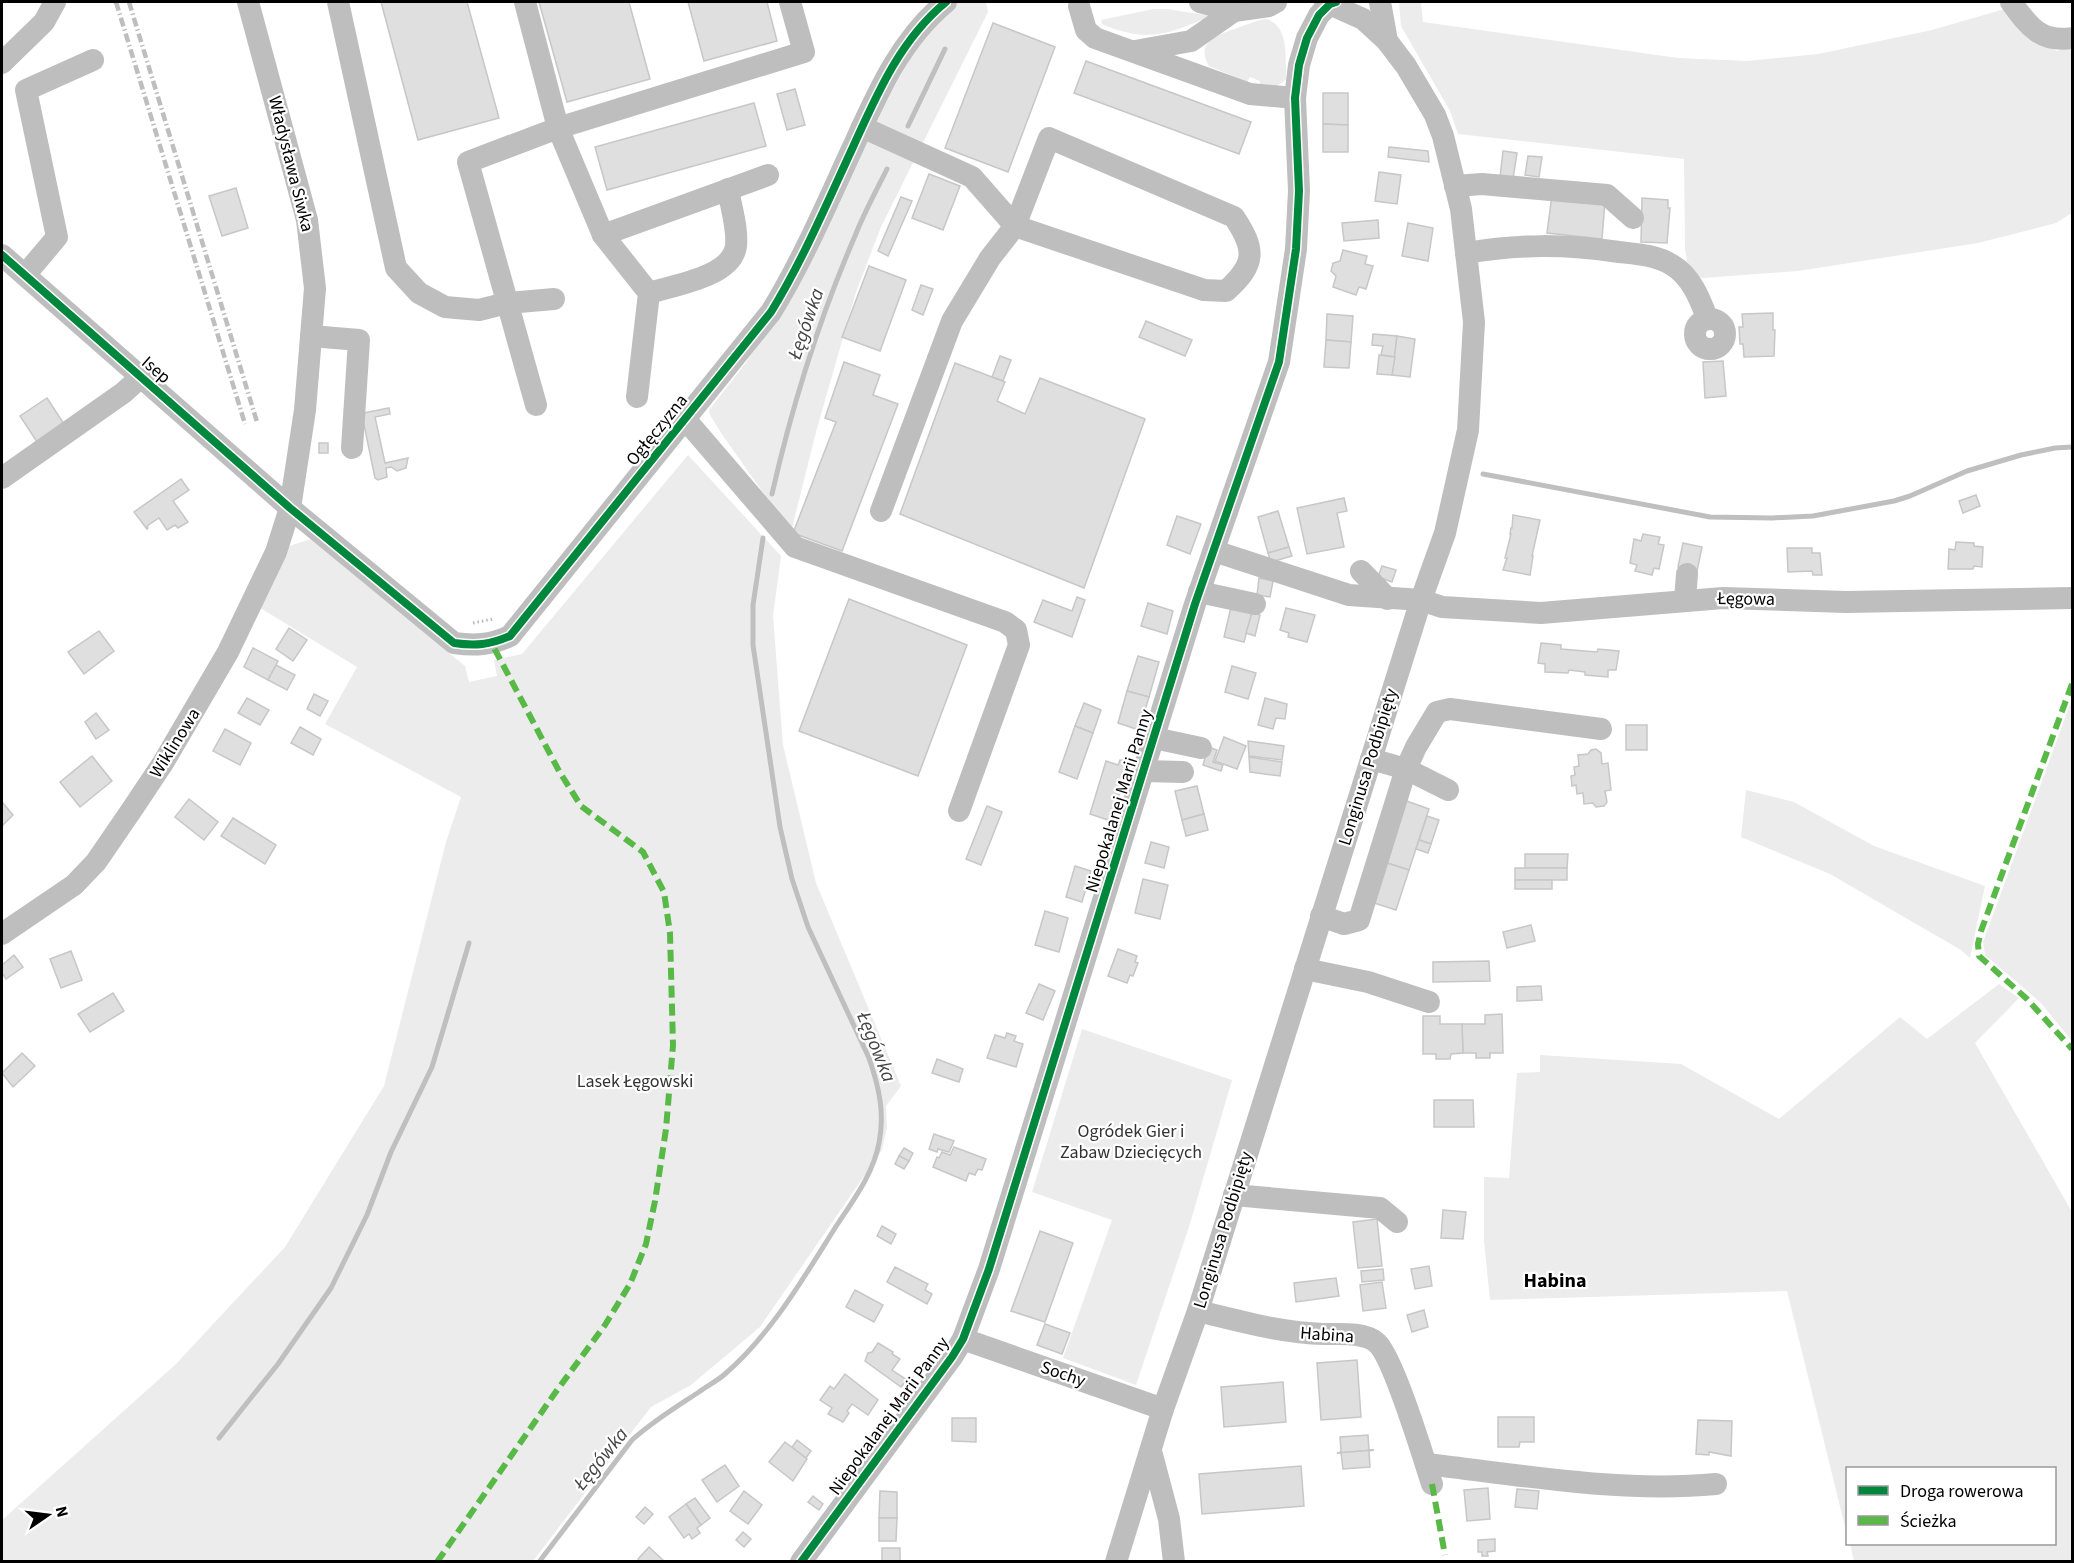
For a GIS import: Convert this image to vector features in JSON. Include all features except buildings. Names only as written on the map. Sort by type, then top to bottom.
[{"type":"street","points":[[2,63],[44,22],[55,2]]},
{"type":"street","name":"Władysława Siwka","points":[[248,2],[307,220],[315,288],[304,410],[290,508]]},
{"type":"street","points":[[338,2],[396,268],[419,293],[445,308],[479,310],[507,303],[554,299]]},
{"type":"street","points":[[525,2],[558,128],[603,234],[648,293],[637,397]]},
{"type":"street","points":[[536,405],[468,162],[558,128],[804,52],[790,2]]},
{"type":"street","name":"Ogłęczyzna","points":[[290,508],[454,643],[492,644],[510,636],[771,312],[788,285],[892,66],[918,29],[946,2]]},
{"type":"street","points":[[1200,2],[1234,11],[1269,6],[1276,2]]},
{"type":"street","name":"Longinusa Podbipięty","points":[[1116,1562],[1163,1409],[1198,1311],[1420,600],[1445,533],[1468,430],[1474,322],[1461,209],[1443,136],[1435,115],[1406,66],[1387,41],[1363,19],[1330,2]]},
{"type":"street","name":"Niepokalanej Marii Panny","points":[[801,1562],[952,1358],[963,1339],[989,1269],[1199,592],[1279,362],[1296,249],[1299,190],[1295,98],[1299,65],[1307,38],[1318,15],[1330,2]]},
{"type":"street","points":[[1380,2],[1387,41]]},
{"type":"street","points":[[2011,2],[2035,31],[2052,38],[2073,38]]},
{"type":"street","points":[[1077,3],[1086,30],[1095,38],[1250,94],[1295,98]]},
{"type":"street","points":[[1134,51],[1191,41],[1234,11]]},
{"type":"street","points":[[25,275],[57,237],[26,90],[93,60]]},
{"type":"street","points":[[862,127],[972,177],[1015,226],[1204,290],[1226,291],[1243,276],[1251,254],[1247,236],[1234,217],[1049,138],[1015,226],[990,258],[952,321],[881,511]]},
{"type":"street","points":[[603,234],[768,175]]},
{"type":"street","points":[[1455,186],[1482,184],[1607,195],[1633,218]]},
{"type":"street","points":[[648,293],[714,273],[729,261],[736,243],[728,189]]},
{"type":"street","points":[[1466,253],[1508,246],[1542,245],[1579,246],[1652,256],[1674,266],[1693,285],[1707,318]]},
{"type":"street","name":"Isep","points":[[2,255],[290,508]]},
{"type":"street","points":[[311,336],[359,340],[352,448]]},
{"type":"street","points":[[2,478],[123,393],[141,377]]},
{"type":"street","points":[[685,419],[795,547],[1005,622],[1016,630],[1019,645],[959,811]]},
{"type":"street","name":"Wiklinowa","points":[[2,934],[74,885],[96,862],[133,808],[169,754],[228,652],[276,552],[290,508]]},
{"type":"street","name":"Łęgowa","points":[[1214,551],[1295,568],[1349,595],[1420,600],[1442,607],[1541,613],[1723,598],[1846,602],[2073,598]]},
{"type":"street","points":[[1361,571],[1388,599]]},
{"type":"street","points":[[1685,600],[1687,574]]},
{"type":"street","points":[[1199,592],[1255,604]]},
{"type":"street","points":[[1321,916],[1344,924],[1359,920],[1406,769],[1437,712],[1450,709],[1601,729]]},
{"type":"street","points":[[1154,738],[1200,748]]},
{"type":"street","points":[[1371,759],[1406,769],[1448,790]]},
{"type":"street","points":[[1144,771],[1183,772]]},
{"type":"street","points":[[1305,969],[1368,982],[1429,1002]]},
{"type":"street","points":[[1234,1195],[1380,1208],[1397,1222]]},
{"type":"street","name":"Habina","points":[[1198,1311],[1280,1330],[1354,1335],[1377,1343],[1391,1369],[1429,1474],[1602,1485],[1685,1487],[1716,1484]]},
{"type":"street","name":"Sochy","points":[[963,1339],[1163,1409]]},
{"type":"street","points":[[1151,1451],[1169,1519],[1174,1562]]},
{"type":"path","points":[[468,624],[501,618]]},
{"type":"green space","points":[[958,2],[986,2],[988,12],[881,227],[856,292],[816,432],[791,532],[721,433],[709,410],[745,364],[770,326],[880,111],[923,36]]},
{"type":"green space","points":[[1399,2],[1421,2],[1423,22],[1678,58],[1747,61],[1818,54],[1932,30],[2008,8],[2040,44],[2057,51],[2072,46],[2072,213],[2056,223],[1978,243],[1798,271],[1690,279],[1685,248],[1684,159],[1458,134],[1450,111],[1401,26]]},
{"type":"green space","points":[[1153,9],[1211,16],[1169,32],[1145,35],[1118,30],[1102,24],[1101,20]]},
{"type":"green space","points":[[1265,19],[1273,22],[1282,35],[1286,62],[1286,79],[1283,82],[1274,86],[1259,87],[1260,81],[1250,77],[1247,82],[1209,66],[1205,58],[1205,51],[1211,40],[1223,33]]},
{"type":"green space","name":"Lasek Łęgowski","points":[[688,455],[781,556],[773,616],[783,745],[816,883],[901,1086],[886,1106],[887,1127],[882,1150],[760,1327],[691,1385],[651,1407],[533,1561],[2,1561],[2,1520],[175,1365],[285,1247],[384,1086],[446,842],[461,797],[325,724],[357,667],[257,606],[286,547],[311,539],[465,666],[469,682],[497,676],[494,660],[522,654]]},
{"type":"green space","points":[[2072,699],[2072,1041],[2040,1002],[1985,955],[1983,942]]},
{"type":"green space","points":[[1746,790],[1794,802],[1874,846],[1985,886],[1970,958],[1961,950],[1830,874],[1741,837]]},
{"type":"green space","points":[[1999,984],[2019,998],[1975,1043],[2072,1212],[2072,1561],[1854,1561],[1850,1545],[2056,1545],[2056,1467],[1846,1467],[1846,1531],[1787,1291],[1490,1300],[1484,1241],[1484,1177],[1509,1178],[1517,1073],[1540,1072],[1540,1055],[1681,1064],[1779,1119],[1900,1017],[1927,1039]]},
{"type":"green space","name":"Ogródek Gier i Zabaw Dziecięcych","points":[[1082,1029],[1232,1080],[1189,1227],[1136,1385],[1063,1358],[1112,1220],[1032,1192]]},
{"type":"waterway","name":"Łęgówka","points":[[908,126],[945,49]]},
{"type":"waterway","name":"Łęgówka","points":[[772,494],[788,428],[818,331],[859,227],[887,169]]},
{"type":"waterway","points":[[1483,474],[1710,517],[1772,518],[1813,516],[1894,501],[1967,471],[2021,455],[2072,447]]},
{"type":"waterway","name":"Łęgówka","points":[[539,1562],[632,1440],[656,1420],[725,1374],[772,1324],[861,1188],[872,1166],[879,1143],[881,1111],[873,1069],[808,927],[792,879],[780,827],[753,645],[753,605],[763,538]]},
{"type":"waterway","points":[[219,1438],[278,1364],[331,1288],[367,1215],[391,1152],[432,1067],[469,943]]},
{"type":"railway","points":[[116,2],[245,424]]},
{"type":"railway","points":[[129,2],[257,422]]},
{"type":"marked path","points":[[437,1562],[605,1325],[630,1284],[646,1244],[655,1201],[666,1129],[673,1045],[670,933],[664,892],[643,852],[581,806],[559,771],[492,644]]},
{"type":"marked path","points":[[2072,684],[1978,944],[1979,956],[2027,999],[2072,1049]]},
{"type":"marked path","points":[[1432,1484],[1445,1555]]},
{"type":"cycle path","points":[[2,255],[290,508],[454,643],[489,643],[510,636],[771,312],[804,252],[891,69],[915,33],[946,2]]},
{"type":"cycle path","points":[[801,1562],[952,1357],[963,1339],[989,1269],[1195,604],[1279,362],[1296,249],[1299,191],[1295,98],[1299,65],[1307,38],[1319,15],[1330,4],[1336,2]]},
{"type":"district","name":"Habina","points":[[1555,1281]]}]
